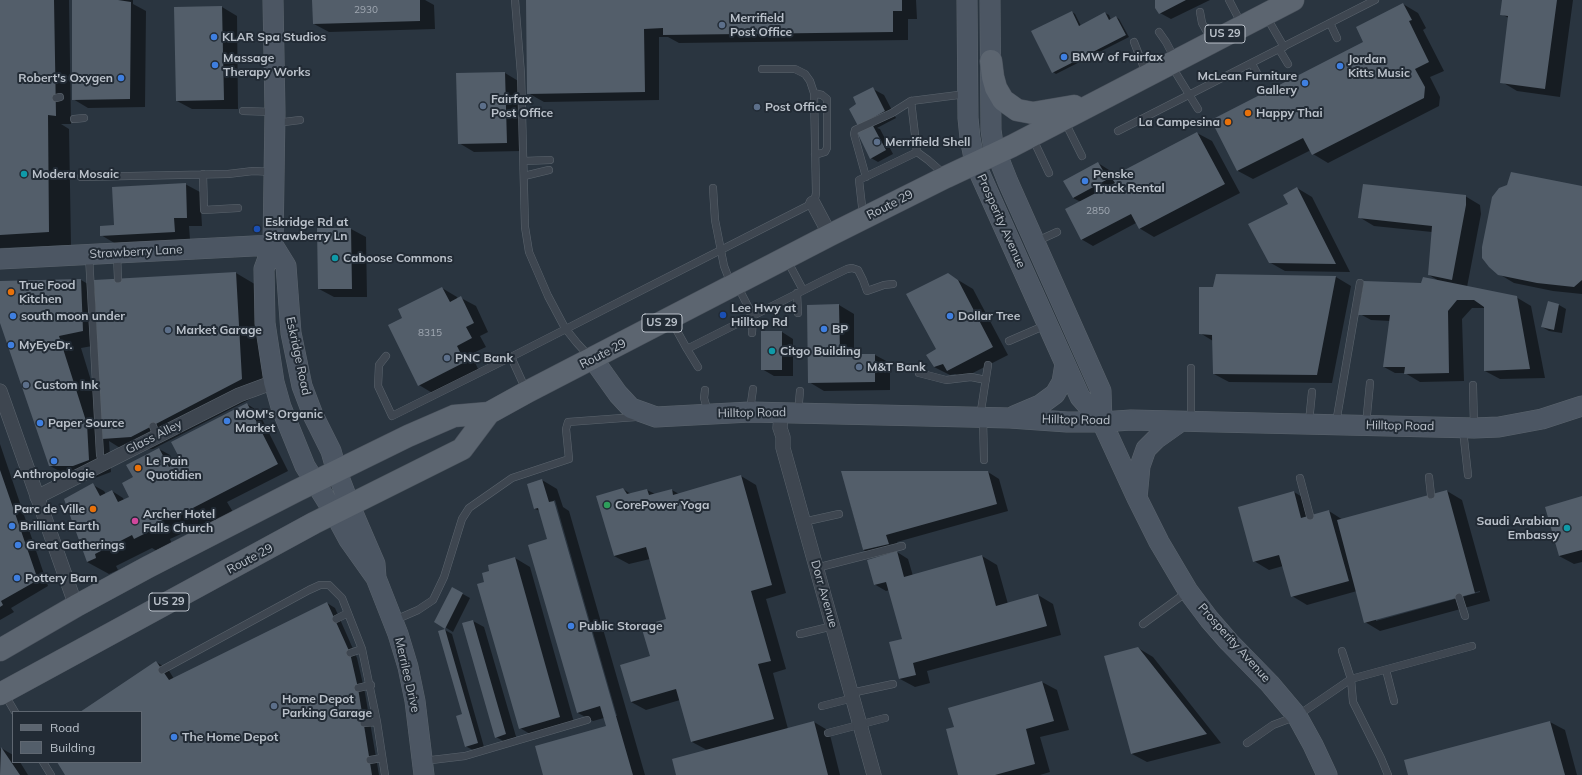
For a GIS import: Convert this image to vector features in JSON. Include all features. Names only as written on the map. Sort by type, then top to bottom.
[{"type":"main road","name":"Route 29","points":[[2,693],[314,524],[462,449],[489,414],[527,392],[670,319],[734,284],[946,177],[1031,136],[1293,0]]},
{"type":"main road","points":[[991,61],[996,88],[1003,100],[1017,110],[1033,113],[1044,112],[1098,100]]},
{"type":"main road","name":"Route 29","points":[[0,650],[76,606],[296,491],[408,436],[454,416],[489,414]]},
{"type":"street","points":[[273,0],[275,117],[273,245],[264,269],[264,323],[274,382],[281,407],[292,438],[305,466],[315,482]]},
{"type":"street","name":"Prosperity Avenue","points":[[967,0],[970,138],[975,163],[1080,397],[1102,422],[1164,552],[1188,591],[1229,642],[1273,687],[1297,716],[1328,775]]},
{"type":"street","name":"Prosperity Avenue","points":[[990,0],[991,130],[996,153],[1101,391],[1102,422]]},
{"type":"street","points":[[813,203],[830,235]]},
{"type":"street","name":"Strawberry Lane","points":[[0,259],[273,245]]},
{"type":"street","name":"Eskridge Road","points":[[273,245],[286,266],[291,333],[302,386],[313,415],[331,451],[337,472],[343,510],[362,531]]},
{"type":"street","name":"Hilltop Road","points":[[593,359],[618,394],[631,408],[656,417],[750,412],[981,417],[1067,422],[1131,420],[1469,428],[1499,426],[1542,419],[1582,406]]},
{"type":"street","points":[[1010,418],[1040,405],[1055,394],[1062,382],[1065,364]]},
{"type":"street","name":"Glass Alley","points":[[37,497],[103,463],[155,431],[239,395],[274,382]]},
{"type":"street","points":[[0,391],[76,606]]},
{"type":"street","name":"Dorr Avenue","points":[[789,413],[780,428],[783,437],[783,448],[874,775]]},
{"type":"street","points":[[1137,498],[1140,466],[1146,449],[1162,434],[1185,422]]},
{"type":"street","name":"Merrilee Drive","points":[[315,482],[343,510],[349,540],[376,578],[393,621],[408,667],[415,701],[424,768]]},
{"type":"street","name":"Merrilee Drive","points":[[362,531],[375,564],[376,578]]},
{"type":"lane","points":[[515,0],[521,74],[525,227],[529,252],[545,290],[566,328],[576,343],[593,359]]},
{"type":"lane","points":[[1229,0],[1242,26]]},
{"type":"lane","points":[[1118,132],[1189,94],[1252,64],[1375,0]]},
{"type":"lane","points":[[1200,12],[1202,22],[1212,41]]},
{"type":"lane","points":[[1265,14],[1282,48],[1288,64]]},
{"type":"lane","points":[[1330,23],[1337,38]]},
{"type":"lane","points":[[1158,32],[1166,42],[1172,62],[1198,109]]},
{"type":"lane","points":[[1134,42],[1147,75]]},
{"type":"lane","points":[[1252,64],[1259,77]]},
{"type":"lane","points":[[386,356],[379,365],[378,386],[392,416],[813,203],[816,193],[814,93],[810,81],[805,74],[795,69],[762,69]]},
{"type":"lane","points":[[814,93],[825,97],[827,106],[827,148],[825,152],[815,156]]},
{"type":"lane","points":[[866,177],[854,134],[855,130],[892,113],[911,101],[968,94]]},
{"type":"lane","points":[[911,101],[917,152],[946,177]]},
{"type":"lane","points":[[243,111],[300,120]]},
{"type":"lane","points":[[74,119],[84,118]]},
{"type":"lane","points":[[1064,119],[1082,156]]},
{"type":"lane","points":[[1031,136],[1049,174]]},
{"type":"lane","points":[[864,219],[859,180],[917,152]]},
{"type":"lane","points":[[524,161],[550,160]]},
{"type":"lane","points":[[524,176],[549,170]]},
{"type":"lane","points":[[81,177],[228,174],[253,171],[274,172]]},
{"type":"lane","points":[[203,174],[204,210],[238,208]]},
{"type":"lane","points":[[712,188],[714,220],[724,266],[753,316],[752,333]]},
{"type":"lane","points":[[1035,242],[1057,232]]},
{"type":"lane","points":[[117,254],[118,279]]},
{"type":"lane","points":[[89,255],[100,455],[103,463]]},
{"type":"lane","points":[[786,258],[800,292],[798,313]]},
{"type":"lane","points":[[687,349],[824,280],[852,268],[858,270],[867,291],[884,285],[893,284]]},
{"type":"lane","points":[[1335,425],[1360,283]]},
{"type":"lane","points":[[670,319],[698,367]]},
{"type":"lane","points":[[1009,341],[1047,324]]},
{"type":"lane","points":[[511,357],[527,392]]},
{"type":"lane","points":[[984,460],[981,417],[988,365]]},
{"type":"lane","points":[[1185,422],[1191,368]]},
{"type":"lane","points":[[919,373],[946,380],[971,377],[986,380]]},
{"type":"lane","points":[[1366,425],[1370,383]]},
{"type":"lane","points":[[1468,476],[1469,428],[1473,385]]},
{"type":"lane","points":[[750,412],[753,389]]},
{"type":"lane","points":[[705,390],[704,398],[708,414]]},
{"type":"lane","points":[[789,413],[800,391]]},
{"type":"lane","points":[[1309,425],[1312,392]]},
{"type":"lane","points":[[393,621],[418,610],[433,600],[444,577],[462,519],[469,508],[512,478],[569,459],[566,429],[568,422],[626,417],[656,417]]},
{"type":"lane","points":[[1429,477],[1431,495]]},
{"type":"lane","points":[[1300,478],[1310,516]]},
{"type":"lane","points":[[803,522],[839,514]]},
{"type":"lane","points":[[816,568],[902,546]]},
{"type":"lane","points":[[162,670],[320,585],[328,585],[342,598],[362,649],[371,685],[385,775]]},
{"type":"lane","points":[[1143,624],[1188,591]]},
{"type":"lane","points":[[1459,597],[1465,616]]},
{"type":"lane","points":[[336,619],[348,613]]},
{"type":"lane","points":[[800,634],[832,626]]},
{"type":"lane","points":[[1247,743],[1273,724],[1297,716],[1351,679],[1472,646]]},
{"type":"lane","points":[[350,653],[362,649]]},
{"type":"lane","points":[[1342,651],[1351,679],[1353,702],[1388,775]]},
{"type":"lane","points":[[1386,670],[1394,701]]},
{"type":"lane","points":[[822,706],[893,684]]},
{"type":"lane","points":[[358,688],[371,685]]},
{"type":"lane","points":[[2,693],[14,711]]},
{"type":"lane","points":[[828,733],[885,718]]},
{"type":"lane","points":[[424,768],[587,720]]},
{"type":"lane","points":[[364,723],[377,722]]},
{"type":"lane","points":[[370,760],[382,758]]},
{"type":"lane","points":[[44,763],[52,775]]},
{"type":"building","points":[[0,0],[54,0],[56,116],[48,115],[49,232],[0,235]]},
{"type":"building","points":[[72,0],[118,0],[131,2],[130,99],[72,100]]},
{"type":"building","points":[[312,0],[420,0],[420,21],[313,24]]},
{"type":"building","points":[[526,0],[902,0],[902,11],[893,11],[893,32],[663,35],[663,28],[644,29],[645,92],[527,94]]},
{"type":"building","points":[[1155,0],[1186,0],[1159,14],[1155,8]]},
{"type":"building","points":[[1502,0],[1557,0],[1545,89],[1500,83],[1508,16],[1500,15]]},
{"type":"building","points":[[1403,3],[1412,20],[1409,21],[1429,62],[1415,69],[1425,87],[1424,98],[1312,155],[1303,138],[1237,171],[1211,120],[1363,42],[1356,27]]},
{"type":"building","points":[[222,6],[224,100],[176,101],[174,7]]},
{"type":"building","points":[[1072,11],[1079,26],[1105,12],[1109,20],[1116,16],[1126,35],[1052,73],[1031,31]]},
{"type":"building","points":[[505,72],[507,143],[458,144],[456,73]]},
{"type":"building","points":[[873,87],[885,111],[858,126],[849,109],[856,104],[853,97]]},
{"type":"building","points":[[872,124],[886,150],[870,159],[857,132]]},
{"type":"building","points":[[1197,132],[1225,184],[1139,229],[1131,214],[1081,240],[1065,209],[1115,183],[1111,177]]},
{"type":"building","points":[[1098,162],[1108,179],[1073,198],[1063,181]]},
{"type":"building","points":[[1511,172],[1582,186],[1582,280],[1574,287],[1537,283],[1498,275],[1482,258],[1482,247],[1492,197],[1499,188],[1507,185]]},
{"type":"building","points":[[186,183],[187,218],[174,218],[175,232],[100,236],[100,226],[114,225],[112,187]]},
{"type":"building","points":[[1363,184],[1466,195],[1466,205],[1452,280],[1428,275],[1432,226],[1358,218]]},
{"type":"building","points":[[1297,187],[1336,264],[1269,263],[1248,224],[1288,204],[1283,195]]},
{"type":"building","name":"Caboose Commons","points":[[317,228],[351,228],[352,289],[318,289]]},
{"type":"building","name":"Market Garage","points":[[236,272],[242,379],[131,437],[102,439],[94,280]]},
{"type":"building","points":[[948,273],[958,280],[993,347],[947,371],[943,364],[934,367],[926,355],[936,349],[906,294]]},
{"type":"building","points":[[1216,274],[1336,276],[1317,375],[1213,374],[1212,335],[1199,334],[1199,287],[1213,287]]},
{"type":"building","points":[[1423,277],[1517,296],[1530,369],[1484,371],[1484,307],[1474,300],[1457,300],[1448,311],[1449,373],[1404,374],[1405,367],[1383,367],[1390,315],[1358,315],[1364,281],[1421,283]]},
{"type":"building","points":[[81,279],[83,331],[59,336],[87,424],[89,460],[73,466],[49,466],[0,323],[0,281]]},
{"type":"building","points":[[442,287],[450,302],[461,296],[474,323],[466,327],[472,338],[457,346],[465,362],[418,386],[388,325],[402,318],[398,309]]},
{"type":"building","points":[[1548,301],[1559,304],[1554,330],[1541,327]]},
{"type":"building","name":"BP","points":[[839,304],[840,354],[875,354],[875,382],[808,383],[807,305]]},
{"type":"building","name":"Citgo Building","points":[[761,331],[782,331],[782,370],[761,370]]},
{"type":"building","points":[[247,403],[278,464],[189,510],[188,508],[148,527],[150,531],[134,539],[132,535],[95,554],[96,558],[87,562],[64,499],[93,483],[100,496],[112,490],[118,502],[129,497],[122,483],[133,477],[126,465],[159,448],[169,467],[181,461],[171,442]]},
{"type":"building","points":[[0,470],[38,580],[1,601],[3,605],[0,607]]},
{"type":"building","points":[[841,471],[988,471],[997,504],[886,535],[889,544],[863,550]]},
{"type":"building","points":[[741,475],[772,585],[751,591],[771,661],[758,664],[774,719],[691,742],[676,689],[631,702],[620,665],[650,656],[641,626],[666,619],[646,547],[614,556],[596,496],[623,488],[627,494],[647,489],[649,495],[672,489],[673,495]]},
{"type":"building","name":"Public Storage","points":[[542,479],[549,502],[554,501],[633,775],[543,775],[535,746],[606,726],[600,706],[577,713],[528,545],[547,539],[538,508],[534,509],[527,484]]},
{"type":"building","points":[[1447,490],[1475,593],[1364,623],[1337,520]]},
{"type":"building","points":[[1294,491],[1301,518],[1329,510],[1349,581],[1291,597],[1279,555],[1253,562],[1238,507]]},
{"type":"building","name":"Saudi Arabian Embassy","points":[[1582,496],[1582,550],[1559,556],[1545,507]]},
{"type":"building","points":[[897,551],[904,577],[982,555],[996,606],[1038,594],[1047,626],[913,663],[916,675],[899,679],[889,642],[902,639],[886,582],[874,585],[867,560]]},
{"type":"building","points":[[515,557],[560,717],[519,729],[477,584],[484,582],[482,573],[489,571],[488,565]]},
{"type":"building","points":[[452,587],[463,593],[445,629],[434,622]]},
{"type":"building","name":"Home Depot Parking Garage","points":[[327,602],[350,653],[358,688],[372,775],[65,775],[58,763],[142,763],[142,711],[81,711],[156,661],[169,680]]},
{"type":"building","points":[[473,620],[506,734],[495,738],[462,623]]},
{"type":"building","points":[[445,629],[478,743],[465,747],[456,716],[462,714],[438,631]]},
{"type":"building","points":[[1138,647],[1207,734],[1131,754],[1104,656]]},
{"type":"building","points":[[1042,681],[1054,721],[1026,729],[1035,764],[995,775],[958,775],[946,729],[954,727],[948,708]]},
{"type":"building","points":[[814,721],[828,775],[676,775],[672,759]]},
{"type":"building","points":[[1550,721],[1565,775],[1408,775],[1404,760]]},
{"type":"building","points":[[1,747],[20,775],[0,775]]},
{"type":"place","name":"Merrifield Post Office","points":[[722,25]]},
{"type":"place","name":"KLAR Spa Studios","points":[[214,37]]},
{"type":"place","name":"BMW of Fairfax","points":[[1064,57]]},
{"type":"place","name":"Massage Therapy Works","points":[[215,65]]},
{"type":"place","name":"Jordan Kitts Music","points":[[1340,66]]},
{"type":"place","name":"Robert's Oxygen","points":[[121,78]]},
{"type":"place","name":"McLean Furniture Gallery","points":[[1305,83]]},
{"type":"place","name":"Fairfax Post Office","points":[[483,106]]},
{"type":"place","name":"Post Office","points":[[757,107]]},
{"type":"place","name":"Happy Thai","points":[[1248,113]]},
{"type":"place","name":"La Campesina","points":[[1228,122]]},
{"type":"place","name":"Merrifield Shell","points":[[877,142]]},
{"type":"place","name":"Modera Mosaic","points":[[24,174]]},
{"type":"place","name":"Penske Truck Rental","points":[[1085,181]]},
{"type":"place","name":"Eskridge Rd at Strawberry Ln","points":[[257,229]]},
{"type":"place","name":"Caboose Commons","points":[[335,258]]},
{"type":"place","name":"True Food Kitchen","points":[[11,292]]},
{"type":"place","name":"Lee Hwy at Hilltop Rd","points":[[723,315]]},
{"type":"place","name":"south moon under","points":[[13,316]]},
{"type":"place","name":"Dollar Tree","points":[[950,316]]},
{"type":"place","name":"BP","points":[[824,329]]},
{"type":"place","name":"Market Garage","points":[[168,330]]},
{"type":"place","name":"MyEyeDr.","points":[[11,345]]},
{"type":"place","name":"Citgo Building","points":[[772,351]]},
{"type":"place","name":"PNC Bank","points":[[447,358]]},
{"type":"place","name":"M&T Bank","points":[[859,367]]},
{"type":"place","name":"Custom Ink","points":[[26,385]]},
{"type":"place","name":"MOM's Organic Market","points":[[227,421]]},
{"type":"place","name":"Paper Source","points":[[40,423]]},
{"type":"place","name":"Anthropologie","points":[[54,461]]},
{"type":"place","name":"Le Pain Quotidien","points":[[138,468]]},
{"type":"place","name":"CorePower Yoga","points":[[607,505]]},
{"type":"place","name":"Parc de Ville","points":[[93,509]]},
{"type":"place","name":"Archer Hotel Falls Church","points":[[135,521]]},
{"type":"place","name":"Brilliant Earth","points":[[12,526]]},
{"type":"place","name":"Saudi Arabian Embassy","points":[[1567,528]]},
{"type":"place","name":"Great Gatherings","points":[[18,545]]},
{"type":"place","name":"Pottery Barn","points":[[17,578]]},
{"type":"place","name":"Public Storage","points":[[571,626]]},
{"type":"place","name":"Home Depot Parking Garage","points":[[274,706]]},
{"type":"place","name":"The Home Depot","points":[[174,737]]}]
